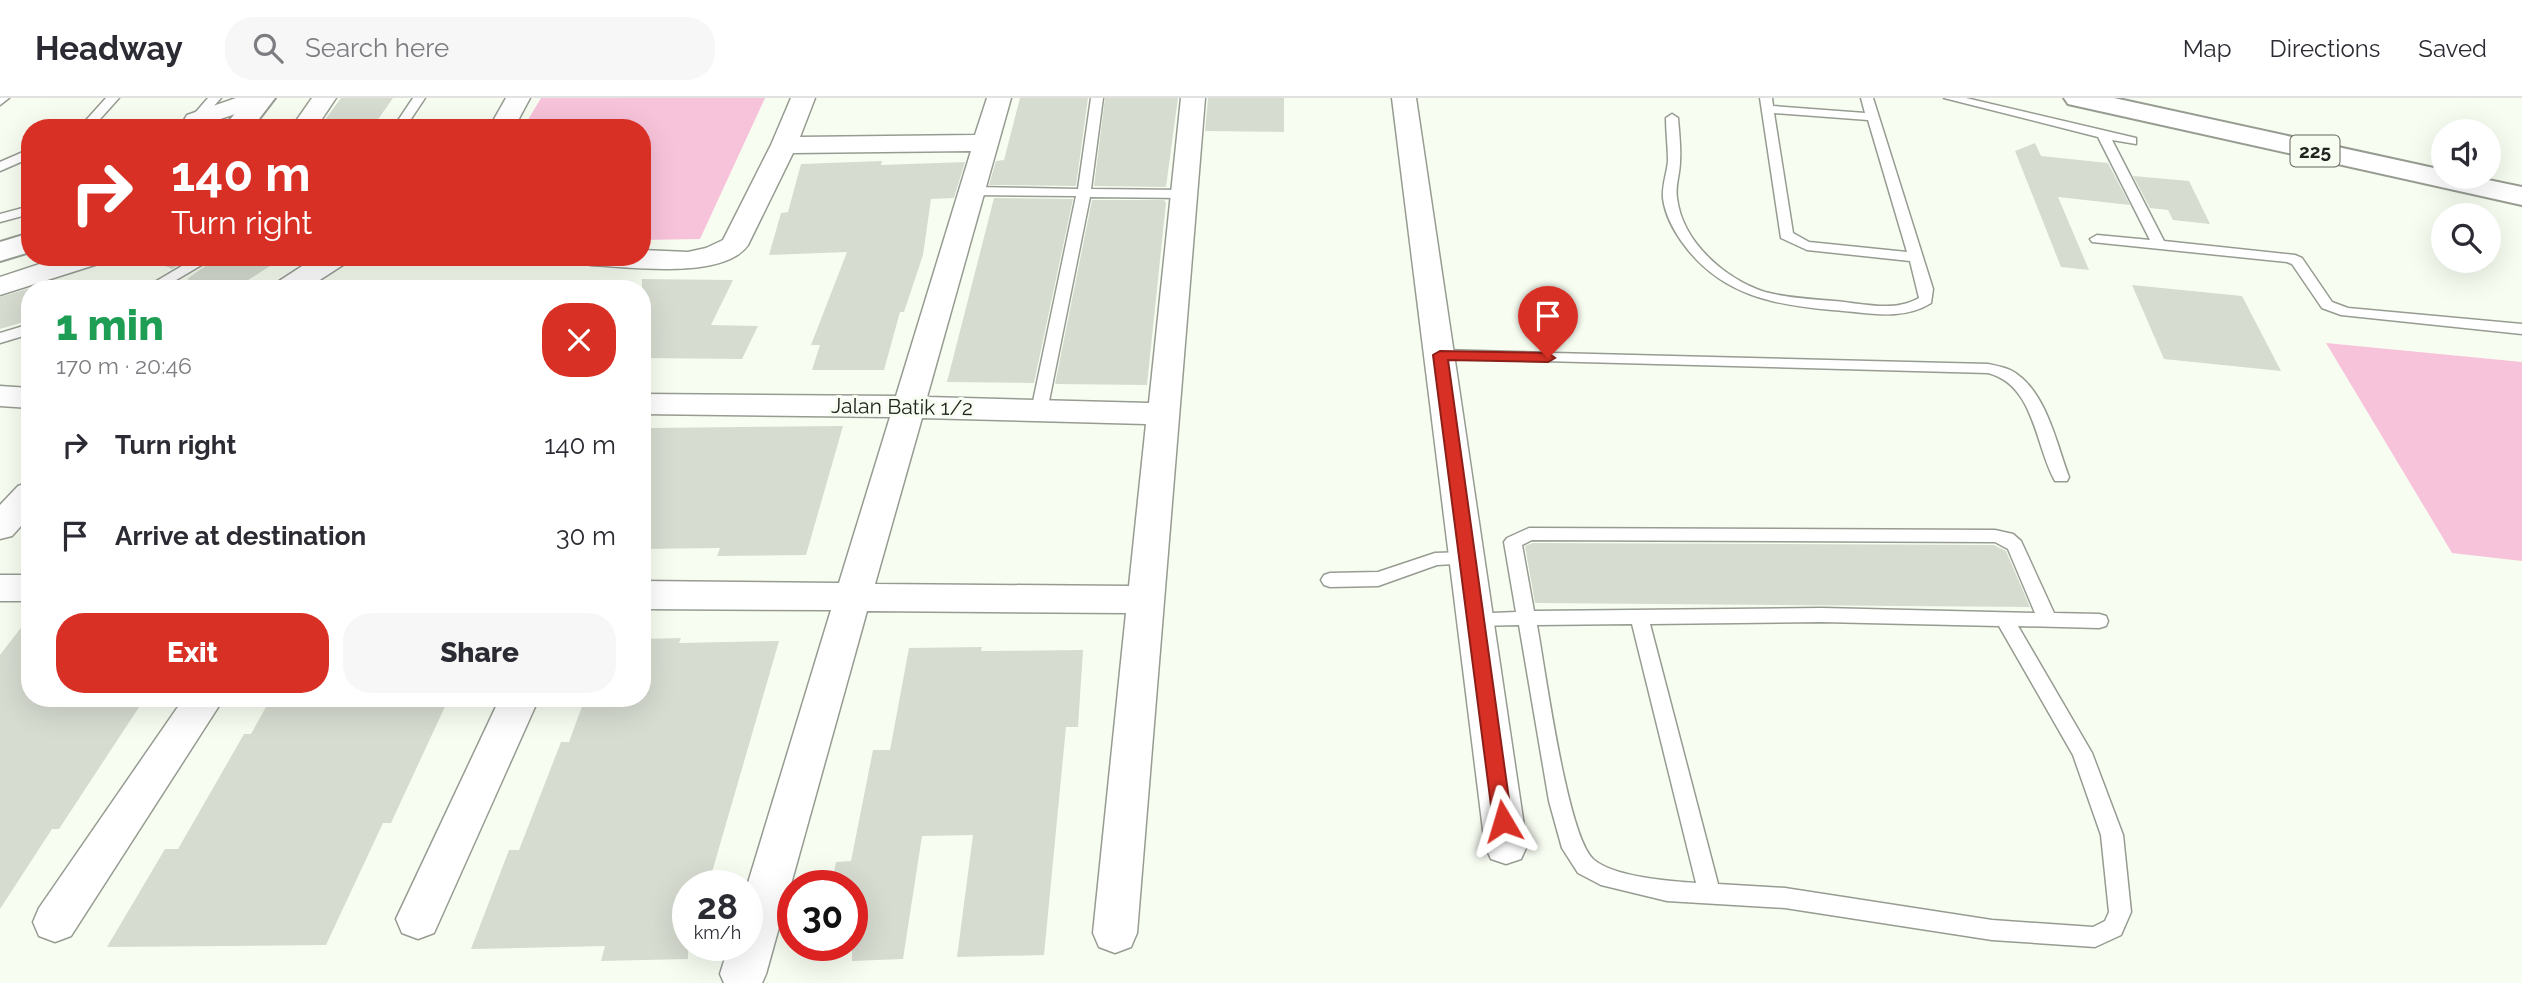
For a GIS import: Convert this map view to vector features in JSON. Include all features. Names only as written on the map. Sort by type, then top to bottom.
[{"type":"main road","points":[[244,119],[261,98]]},
{"type":"main road","name":"225","points":[[2077,98],[2522,197]]},
{"type":"main road","name":"225","points":[[2167,98],[2431,153]]},
{"type":"main road","points":[[2501,169],[2522,173]]},
{"type":"main road","points":[[0,251],[21,245]]},
{"type":"street","points":[[204,119],[261,98]]},
{"type":"street","points":[[309,119],[324,98]]},
{"type":"street","points":[[506,119],[518,98]]},
{"type":"street","points":[[651,259],[688,260],[714,255],[734,245],[803,98]]},
{"type":"street","points":[[743,974],[999,98]]},
{"type":"street","points":[[1115,933],[1193,98]]},
{"type":"street","points":[[1404,98],[1506,846]]},
{"type":"street","points":[[783,145],[986,143]]},
{"type":"street","points":[[0,286],[63,266]]},
{"type":"street","points":[[300,280],[322,266]]},
{"type":"street","points":[[0,396],[21,397]]},
{"type":"street","name":"Jalan Batik 1/2","points":[[651,404],[1162,414]]},
{"type":"street","points":[[0,527],[21,504]]},
{"type":"street","points":[[0,588],[21,588]]},
{"type":"street","points":[[651,595],[1146,600]]},
{"type":"street","points":[[55,922],[199,707]]},
{"type":"street","points":[[418,919],[516,707]]},
{"type":"lane","points":[[93,119],[113,98]]},
{"type":"lane","points":[[195,119],[215,98]]},
{"type":"lane","points":[[405,119],[419,98]]},
{"type":"lane","points":[[1039,411],[1084,192],[1097,98]]},
{"type":"lane","points":[[1672,118],[1674,163],[1670,201],[1682,232],[1700,257],[1744,288],[1776,299],[1872,309],[1906,309],[1926,300],[1926,289],[1867,98]]},
{"type":"lane","points":[[1950,98],[2132,141]]},
{"type":"lane","points":[[1873,117],[1767,104],[1786,234],[1794,242],[1807,246],[1917,257]]},
{"type":"lane","points":[[2103,134],[2159,245]]},
{"type":"lane","points":[[0,167],[21,157]]},
{"type":"lane","points":[[972,191],[1183,194]]},
{"type":"lane","points":[[0,218],[21,212]]},
{"type":"lane","points":[[2097,239],[2290,258],[2297,261],[2327,305],[2346,312],[2522,329]]},
{"type":"lane","points":[[166,280],[192,266]]},
{"type":"lane","points":[[0,338],[21,332]]},
{"type":"lane","points":[[1440,355],[1988,369],[2014,380],[2026,393],[2061,477]]},
{"type":"lane","points":[[2004,619],[2082,753],[2112,835],[2120,912],[2113,928],[2095,937],[1992,929],[1835,904],[1667,891],[1609,878],[1586,866],[1573,848],[1559,801],[1513,542],[1529,534],[1995,536],[2007,538],[2015,545],[2048,621]]},
{"type":"lane","points":[[1329,580],[1378,579],[1435,559],[1466,558]]},
{"type":"lane","points":[[1476,619],[1822,615],[2099,621]]},
{"type":"lane","points":[[1639,617],[1710,894]]},
{"type":"shaded area","points":[[541,98],[765,98],[700,239],[651,240],[651,119],[528,119]]},
{"type":"shaded area","points":[[2326,343],[2522,362],[2522,561],[2452,553]]},
{"type":"building","points":[[341,98],[393,98],[378,119],[326,119]]},
{"type":"building","points":[[1020,98],[1088,98],[1076,186],[989,185],[996,161],[1004,160]]},
{"type":"building","points":[[1105,98],[1178,98],[1166,187],[1094,186]]},
{"type":"building","points":[[1208,98],[1284,98],[1284,132],[1205,131]]},
{"type":"building","points":[[2035,143],[2041,156],[2108,163],[2130,205],[2058,197],[2089,270],[2061,267],[2015,151]]},
{"type":"building","points":[[882,161],[881,165],[965,162],[954,198],[931,199],[923,255],[904,312],[900,312],[884,370],[812,370],[820,345],[811,345],[847,252],[769,255],[781,213],[788,212],[801,164]]},
{"type":"building","points":[[2133,176],[2189,181],[2210,224],[2173,220],[2168,210],[2150,208]]},
{"type":"building","points":[[994,198],[1073,199],[1034,383],[947,382]]},
{"type":"building","points":[[1092,200],[1164,200],[1166,203],[1147,385],[1055,384]]},
{"type":"building","points":[[205,266],[270,266],[248,280],[187,279]]},
{"type":"building","points":[[642,279],[733,280],[711,325],[758,326],[742,359],[651,358],[651,280]]},
{"type":"building","points":[[2132,285],[2242,296],[2281,371],[2164,359]]},
{"type":"building","points":[[21,291],[21,323],[0,329],[0,297]]},
{"type":"building","points":[[843,426],[806,555],[717,556],[720,548],[651,549],[651,428]]},
{"type":"building","points":[[1533,543],[1994,545],[2006,551],[2030,607],[1535,603],[1525,546]]},
{"type":"building","points":[[21,628],[21,707],[139,707],[59,829],[52,829],[0,909],[0,655]]},
{"type":"building","points":[[681,638],[679,643],[779,641],[713,870],[672,870],[672,959],[601,961],[605,946],[471,949],[509,850],[519,850],[561,742],[569,742],[582,707],[651,707],[651,639]]},
{"type":"building","points":[[982,647],[981,651],[1083,650],[1078,727],[1066,727],[1044,955],[957,957],[973,835],[922,836],[903,959],[868,960],[868,870],[834,870],[836,862],[851,861],[873,750],[890,750],[909,648]]},
{"type":"building","points":[[266,707],[445,707],[391,823],[383,823],[326,945],[107,947],[165,849],[178,849],[244,734],[251,734]]},
{"type":"route","points":[[1503,821],[1440,355],[1548,358]]}]
